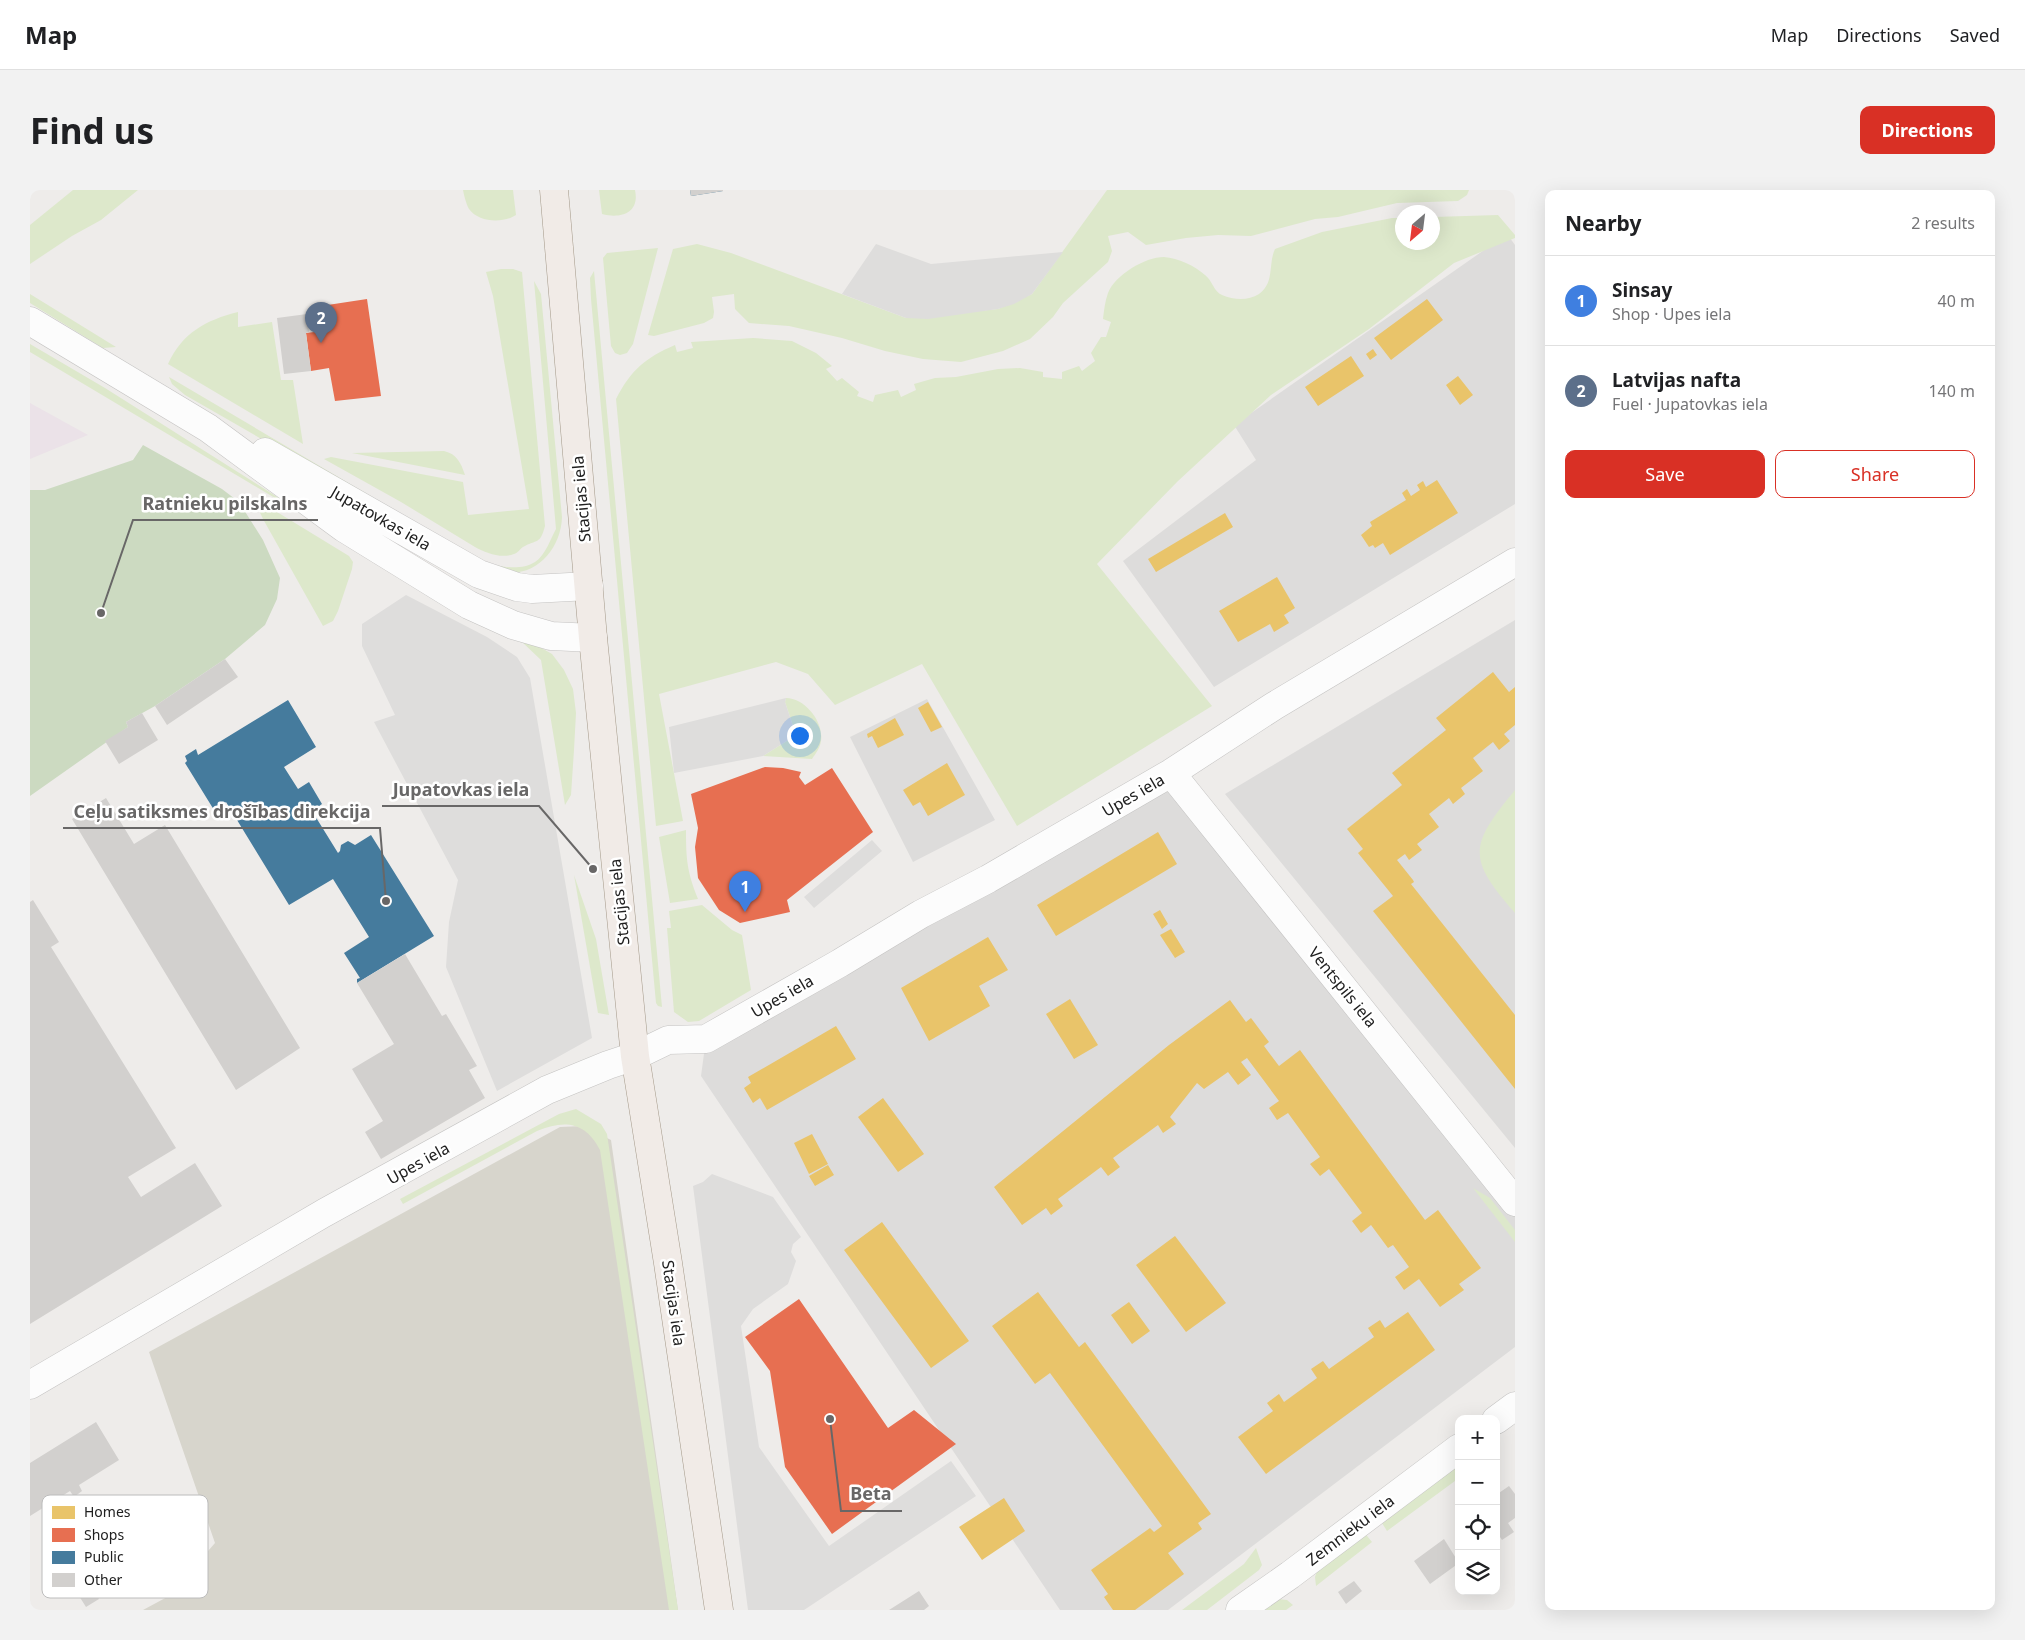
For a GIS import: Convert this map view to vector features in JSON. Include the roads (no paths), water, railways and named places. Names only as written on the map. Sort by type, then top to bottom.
[{"type":"main road","name":"Stacijas iela","points":[[554,190],[592,638],[635,1056],[668,1263],[719,1610]]},
{"type":"street","name":"Jupatovkas iela","points":[[30,321],[208,428],[344,528],[469,606],[513,626],[557,638],[592,638]]},
{"type":"street","name":"Jupatovkas iela","points":[[208,428],[237,436],[480,574],[512,586],[532,589],[589,586]]},
{"type":"street","points":[[390,557],[396,549],[407,548],[420,552],[482,585],[512,586]]},
{"type":"street","name":"Upes iela","points":[[30,1386],[324,1213],[547,1090],[635,1056],[668,1040],[706,1039],[840,963],[921,914],[988,878],[1171,773],[1274,706],[1515,562]]},
{"type":"street","name":"Ventspils iela","points":[[1171,773],[1515,1202]]},
{"type":"street","points":[[1500,1417],[1515,1406]]},
{"type":"street","name":"Zemnieku iela","points":[[1240,1610],[1290,1575],[1455,1451]]},
{"type":"place","name":"Latvijas nafta","points":[[321,343]]},
{"type":"place","name":"Ratnieku pilskalns","points":[[101,613]]},
{"type":"place","name":"Jupatovkas iela","points":[[593,869]]},
{"type":"place","name":"Ceļu satiksmes drošības direkcija","points":[[386,901]]},
{"type":"place","name":"Sinsay","points":[[745,912]]},
{"type":"place","name":"Beta","points":[[830,1419]]}]
